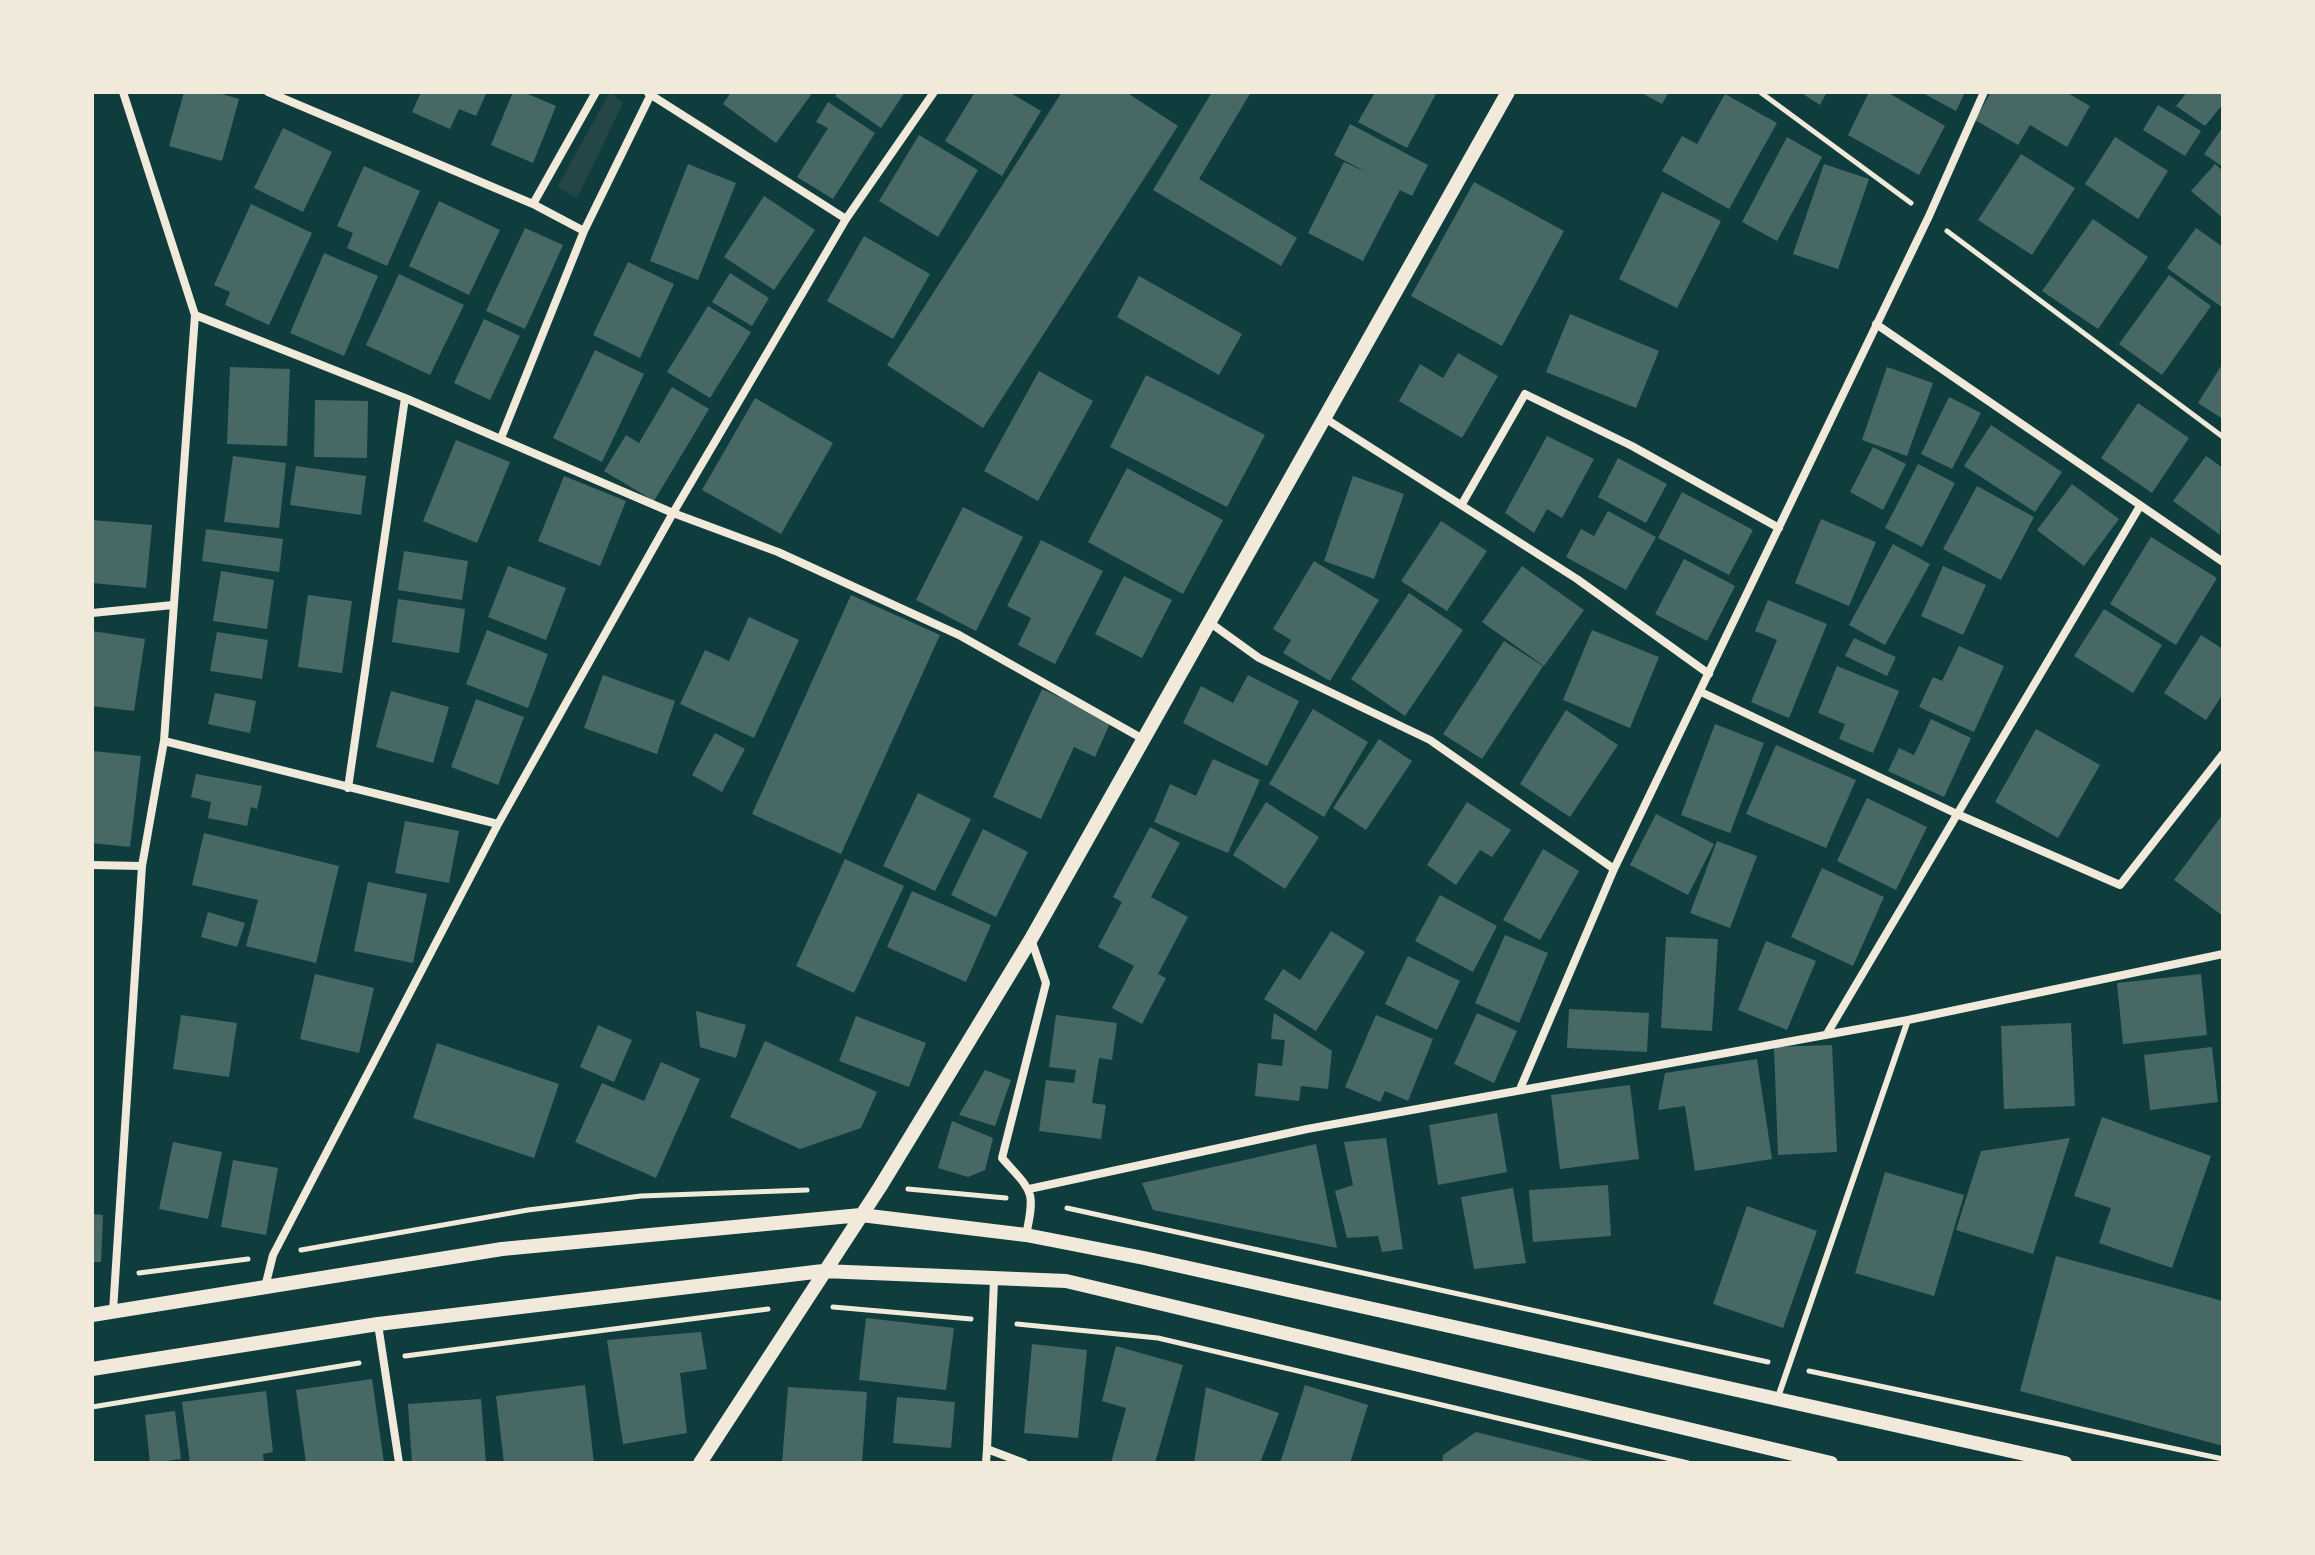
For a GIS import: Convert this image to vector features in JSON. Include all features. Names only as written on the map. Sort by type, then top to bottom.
[{"type":"street","points":[[268,92],[533,204],[584,231]]},
{"type":"street","points":[[533,204],[596,92]]},
{"type":"street","points":[[265,1287],[273,1255],[498,824],[673,513],[846,219],[934,92]]},
{"type":"street","points":[[700,1463],[880,1187],[1031,939],[1508,92]]},
{"type":"street","points":[[1520,1089],[1614,869],[1929,216],[1984,92]]},
{"type":"street","points":[[501,438],[584,231],[650,93],[846,219]]},
{"type":"street","points":[[113,1311],[142,866],[164,741],[195,315],[127,94]]},
{"type":"street","points":[[195,315],[405,398],[673,513],[778,552],[959,635],[1143,739]]},
{"type":"street","points":[[1876,324],[2223,562]]},
{"type":"street","points":[[1462,504],[1525,394],[1632,446],[1779,528]]},
{"type":"street","points":[[348,788],[405,398]]},
{"type":"street","points":[[1323,417],[1577,579],[1709,674]]},
{"type":"street","points":[[1828,1032],[2140,506]]},
{"type":"street","points":[[92,613],[173,605]]},
{"type":"street","points":[[1209,622],[1259,658],[1430,740],[1614,869]]},
{"type":"street","points":[[1701,692],[1957,814],[2120,885],[2223,754]]},
{"type":"street","points":[[164,741],[498,824]]},
{"type":"street","points":[[92,865],[142,866]]},
{"type":"street","points":[[1026,1235],[1033,1200],[1029,1189],[1002,1158],[1046,983],[1031,939]]},
{"type":"street","points":[[1029,1189],[1307,1129],[1828,1032],[1908,1020],[2223,954]]},
{"type":"street","points":[[92,1315],[502,1249],[861,1215],[1026,1235],[1778,1397],[2065,1463]]},
{"type":"street","points":[[92,1369],[378,1324],[823,1271],[1066,1281],[1831,1463]]},
{"type":"street","points":[[986,1463],[994,1280]]},
{"type":"street","points":[[378,1324],[399,1463]]},
{"type":"street","points":[[987,1449],[1024,1463]]},
{"type":"lane","points":[[1778,1397],[1908,1020]]},
{"type":"path","points":[[1760,92],[2223,437]]},
{"type":"path","points":[[880,1187],[1033,1200],[2223,1459]]},
{"type":"path","points":[[116,1276],[273,1255],[528,1210],[641,1196],[817,1189]]},
{"type":"path","points":[[92,1407],[385,1359],[804,1304],[1158,1338],[1688,1463]]},
{"type":"shaded area","points":[[610,92],[623,103],[577,198],[557,187]]},
{"type":"building","points":[[184,92],[215,92],[239,99],[222,161],[169,146]]},
{"type":"building","points":[[421,92],[487,92],[476,116],[459,109],[450,129],[412,112]]},
{"type":"building","points":[[513,92],[523,92],[556,106],[533,163],[491,145]]},
{"type":"building","points":[[731,92],[813,92],[776,143],[723,104]]},
{"type":"building","points":[[838,92],[905,92],[881,128],[835,96]]},
{"type":"building","points":[[975,92],[1009,92],[1041,111],[1002,176],[945,141]]},
{"type":"building","points":[[1062,92],[1126,92],[1178,126],[983,428],[887,365]]},
{"type":"building","points":[[1212,92],[1251,92],[1199,179],[1297,238],[1281,266],[1153,190]]},
{"type":"building","points":[[1375,92],[1437,92],[1407,148],[1358,122]]},
{"type":"building","points":[[1640,92],[1669,92],[1662,104]]},
{"type":"building","points":[[1800,92],[1827,92],[1820,105]]},
{"type":"building","points":[[1869,92],[1887,92],[1945,126],[1919,175],[1848,135]]},
{"type":"building","points":[[1921,92],[1965,92],[1956,111]]},
{"type":"building","points":[[1991,92],[2066,92],[2090,106],[2067,147],[2030,125],[2018,145],[1975,120]]},
{"type":"building","points":[[2187,92],[2223,92],[2223,104],[2205,126],[2176,106]]},
{"type":"building","points":[[1725,94],[1777,123],[1729,209],[1662,171],[1682,136],[1697,144]]},
{"type":"building","points":[[828,102],[875,133],[833,199],[797,177],[828,128],[816,122]]},
{"type":"building","points":[[2158,105],[2201,131],[2185,156],[2143,130]]},
{"type":"building","points":[[1350,124],[1428,165],[1412,196],[1400,190],[1363,261],[1308,233],[1344,162],[1368,173],[1334,155]]},
{"type":"building","points":[[2223,127],[2223,167],[2204,154]]},
{"type":"building","points":[[283,128],[332,152],[303,212],[254,188]]},
{"type":"building","points":[[919,135],[978,170],[938,237],[879,201]]},
{"type":"building","points":[[1787,137],[1822,157],[1777,241],[1742,222]]},
{"type":"building","points":[[2115,137],[2168,171],[2138,219],[2085,184]]},
{"type":"building","points":[[2021,154],[2075,188],[2032,255],[1978,220]]},
{"type":"building","points":[[688,164],[736,183],[698,280],[650,261]]},
{"type":"building","points":[[1824,164],[1869,179],[1838,269],[1793,254]]},
{"type":"building","points":[[2215,164],[2223,171],[2223,218],[2191,191]]},
{"type":"building","points":[[364,166],[420,191],[387,266],[347,248],[353,233],[337,226]]},
{"type":"building","points":[[1474,182],[1564,231],[1502,346],[1411,296]]},
{"type":"building","points":[[1662,192],[1721,221],[1677,308],[1619,279]]},
{"type":"building","points":[[764,196],[815,230],[774,290],[724,257]]},
{"type":"building","points":[[439,201],[500,230],[469,295],[409,266]]},
{"type":"building","points":[[251,204],[312,233],[269,325],[225,305],[230,292],[214,285]]},
{"type":"building","points":[[2093,219],[2148,257],[2098,329],[2042,291]]},
{"type":"building","points":[[525,228],[563,245],[525,329],[486,311]]},
{"type":"building","points":[[2196,228],[2223,247],[2223,308],[2167,268]]},
{"type":"building","points":[[864,236],[930,274],[893,339],[827,301]]},
{"type":"building","points":[[324,253],[378,276],[344,356],[290,333]]},
{"type":"building","points":[[628,262],[674,284],[640,358],[593,335]]},
{"type":"building","points":[[730,273],[769,298],[752,326],[712,302]]},
{"type":"building","points":[[399,274],[464,305],[430,375],[366,345]]},
{"type":"building","points":[[2169,275],[2211,306],[2162,375],[2119,344]]},
{"type":"building","points":[[1139,276],[1242,334],[1219,375],[1117,317]]},
{"type":"building","points":[[708,306],[751,332],[710,398],[667,372]]},
{"type":"building","points":[[1570,314],[1659,351],[1636,408],[1546,372]]},
{"type":"building","points":[[484,319],[520,336],[490,400],[454,383]]},
{"type":"building","points":[[595,350],[644,374],[602,462],[553,438]]},
{"type":"building","points":[[1458,353],[1498,376],[1462,438],[1399,401],[1420,364],[1443,378]]},
{"type":"building","points":[[2223,363],[2223,419],[2198,403]]},
{"type":"building","points":[[230,367],[290,369],[287,446],[227,444]]},
{"type":"building","points":[[1887,367],[1933,383],[1907,456],[1862,440]]},
{"type":"building","points":[[1039,371],[1093,401],[1038,501],[984,471]]},
{"type":"building","points":[[1146,375],[1265,435],[1227,507],[1110,447]]},
{"type":"building","points":[[672,387],[709,409],[654,501],[604,471],[626,435],[639,443]]},
{"type":"building","points":[[1949,397],[1981,413],[1952,469],[1921,454]]},
{"type":"building","points":[[755,398],[833,443],[781,534],[702,490]]},
{"type":"building","points":[[315,400],[368,401],[367,458],[314,457]]},
{"type":"building","points":[[2138,403],[2189,438],[2152,493],[2101,458]]},
{"type":"building","points":[[1991,425],[2062,472],[2035,512],[1964,466]]},
{"type":"building","points":[[1547,436],[1594,459],[1562,518],[1547,509],[1534,533],[1505,513]]},
{"type":"building","points":[[456,440],[510,462],[477,543],[423,521]]},
{"type":"building","points":[[1873,447],[1906,464],[1883,510],[1850,492]]},
{"type":"building","points":[[233,456],[286,463],[279,528],[224,522]]},
{"type":"building","points":[[2206,456],[2223,468],[2220,535],[2173,501]]},
{"type":"building","points":[[1618,458],[1667,484],[1646,523],[1598,497]]},
{"type":"building","points":[[1918,464],[1955,483],[1922,547],[1885,528]]},
{"type":"building","points":[[296,466],[366,476],[361,515],[290,505]]},
{"type":"building","points":[[1127,468],[1223,520],[1183,594],[1088,542]]},
{"type":"building","points":[[564,476],[626,501],[600,566],[538,541]]},
{"type":"building","points":[[1353,476],[1404,494],[1374,579],[1324,561]]},
{"type":"building","points":[[2072,484],[2119,519],[2084,566],[2037,530]]},
{"type":"building","points":[[1977,486],[2034,517],[2001,580],[1943,549]]},
{"type":"building","points":[[1682,492],[1753,530],[1729,575],[1658,538]]},
{"type":"building","points":[[963,507],[1023,537],[976,631],[916,600]]},
{"type":"building","points":[[1608,511],[1656,537],[1626,590],[1566,557],[1581,529],[1594,536]]},
{"type":"building","points":[[1821,519],[1876,542],[1849,606],[1795,583]]},
{"type":"building","points":[[92,520],[152,525],[146,588],[92,583]]},
{"type":"building","points":[[1441,521],[1487,551],[1447,611],[1401,581]]},
{"type":"building","points":[[206,529],[283,539],[279,572],[202,561]]},
{"type":"building","points":[[2151,537],[2217,578],[2176,645],[2110,604]]},
{"type":"building","points":[[1041,540],[1103,571],[1055,664],[1018,645],[1031,618],[1007,606]]},
{"type":"building","points":[[1893,544],[1930,564],[1885,645],[1849,625]]},
{"type":"building","points":[[404,551],[468,561],[462,600],[398,590]]},
{"type":"building","points":[[1684,559],[1735,586],[1707,641],[1655,614]]},
{"type":"building","points":[[1314,561],[1379,600],[1330,681],[1283,653],[1291,640],[1273,629]]},
{"type":"building","points":[[508,566],[566,588],[546,640],[488,617]]},
{"type":"building","points":[[1522,566],[1584,610],[1544,666],[1482,622]]},
{"type":"building","points":[[1943,566],[1986,585],[1963,635],[1921,616]]},
{"type":"building","points":[[221,571],[274,580],[267,629],[213,621]]},
{"type":"building","points":[[1124,576],[1172,600],[1142,658],[1095,634]]},
{"type":"building","points":[[1409,593],[1463,630],[1405,716],[1351,679]]},
{"type":"building","points":[[308,595],[352,601],[342,673],[298,667]]},
{"type":"building","points":[[851,595],[940,635],[841,854],[752,814]]},
{"type":"building","points":[[398,599],[465,609],[459,653],[392,642]]},
{"type":"building","points":[[1768,600],[1827,624],[1789,718],[1751,702],[1777,640],[1755,631]]},
{"type":"building","points":[[2104,609],[2162,645],[2133,693],[2074,656]]},
{"type":"building","points":[[749,617],[799,640],[754,738],[680,704],[705,650],[729,661]]},
{"type":"building","points":[[487,630],[548,654],[528,708],[466,684]]},
{"type":"building","points":[[1592,630],[1659,657],[1630,728],[1563,700]]},
{"type":"building","points":[[92,631],[145,639],[134,711],[92,706]]},
{"type":"building","points":[[217,632],[268,640],[262,679],[210,671]]},
{"type":"building","points":[[2201,635],[2223,649],[2223,694],[2206,720],[2164,693]]},
{"type":"building","points":[[1854,638],[1896,657],[1887,676],[1845,656]]},
{"type":"building","points":[[1504,641],[1543,666],[1482,759],[1443,734]]},
{"type":"building","points":[[1959,646],[2004,666],[1974,732],[1919,707],[1933,677],[1942,681]]},
{"type":"building","points":[[1837,666],[1899,691],[1873,753],[1839,739],[1845,724],[1818,713]]},
{"type":"building","points":[[603,675],[675,701],[657,754],[584,728]]},
{"type":"building","points":[[1248,675],[1299,701],[1267,766],[1183,723],[1201,686],[1233,703]]},
{"type":"building","points":[[1042,689],[1111,721],[1095,757],[1074,747],[1041,819],[993,797]]},
{"type":"building","points":[[391,691],[449,707],[433,763],[376,747]]},
{"type":"building","points":[[215,693],[256,701],[250,733],[208,724]]},
{"type":"building","points":[[476,699],[524,717],[498,785],[451,767]]},
{"type":"building","points":[[1313,709],[1368,742],[1324,817],[1269,784]]},
{"type":"building","points":[[1566,710],[1618,745],[1570,817],[1520,784]]},
{"type":"building","points":[[1931,719],[1971,738],[1944,797],[1888,771],[1899,748],[1914,755]]},
{"type":"building","points":[[1715,724],[1764,743],[1730,833],[1681,815]]},
{"type":"building","points":[[2036,729],[2100,765],[2058,838],[1995,802]]},
{"type":"building","points":[[715,733],[745,749],[722,792],[692,775]]},
{"type":"building","points":[[1379,739],[1412,761],[1366,830],[1333,808]]},
{"type":"building","points":[[1776,745],[1856,780],[1826,848],[1746,814]]},
{"type":"building","points":[[93,751],[141,756],[130,847],[92,843]]},
{"type":"building","points":[[1213,759],[1260,780],[1228,853],[1154,822],[1170,784],[1196,796]]},
{"type":"building","points":[[196,774],[262,786],[257,809],[251,807],[247,826],[208,818],[211,802],[191,797]]},
{"type":"building","points":[[918,793],[971,819],[935,891],[883,866]]},
{"type":"building","points":[[1867,798],[1927,827],[1896,890],[1837,861]]},
{"type":"building","points":[[1266,802],[1319,837],[1285,889],[1233,855]]},
{"type":"building","points":[[1467,802],[1511,830],[1492,857],[1480,850],[1456,885],[1427,865]]},
{"type":"building","points":[[1656,814],[1714,844],[1688,895],[1630,865]]},
{"type":"building","points":[[2223,814],[2223,916],[2174,880]]},
{"type":"building","points":[[405,821],[459,831],[449,883],[395,873]]},
{"type":"building","points":[[1150,827],[1180,843],[1151,897],[1188,917],[1158,974],[1166,978],[1142,1024],[1112,1008],[1134,966],[1098,947],[1122,902],[1113,897]]},
{"type":"building","points":[[983,829],[1028,852],[996,917],[951,895]]},
{"type":"building","points":[[204,833],[339,866],[316,963],[246,946],[258,900],[192,885]]},
{"type":"building","points":[[1717,841],[1757,856],[1730,928],[1690,913]]},
{"type":"building","points":[[1543,849],[1579,871],[1540,940],[1503,920]]},
{"type":"building","points":[[845,859],[904,886],[854,993],[796,966]]},
{"type":"building","points":[[1822,868],[1884,897],[1853,966],[1791,937]]},
{"type":"building","points":[[368,882],[427,894],[413,963],[354,951]]},
{"type":"building","points":[[912,891],[991,925],[966,982],[887,947]]},
{"type":"building","points":[[1440,895],[1497,926],[1473,972],[1415,941]]},
{"type":"building","points":[[208,912],[245,923],[237,947],[201,937]]},
{"type":"building","points":[[1331,931],[1365,952],[1316,1031],[1264,999],[1283,969],[1300,980]]},
{"type":"building","points":[[1505,935],[1548,953],[1519,1023],[1475,1003]]},
{"type":"building","points":[[1666,937],[1718,939],[1712,1031],[1661,1028]]},
{"type":"building","points":[[1766,941],[1816,961],[1787,1030],[1738,1010]]},
{"type":"building","points":[[1408,956],[1460,981],[1437,1030],[1385,1004]]},
{"type":"building","points":[[315,974],[374,988],[359,1053],[300,1039]]},
{"type":"building","points":[[2201,974],[2207,1035],[2123,1044],[2117,983]]},
{"type":"building","points":[[1569,1009],[1649,1013],[1647,1052],[1567,1048]]},
{"type":"building","points":[[696,1011],[746,1025],[736,1058],[700,1047]]},
{"type":"building","points":[[1274,1013],[1332,1051],[1328,1089],[1301,1086],[1299,1101],[1255,1096],[1258,1063],[1282,1066],[1285,1040],[1271,1039]]},
{"type":"building","points":[[1477,1013],[1517,1031],[1494,1083],[1454,1064]]},
{"type":"building","points":[[181,1015],[237,1023],[229,1077],[173,1069]]},
{"type":"building","points":[[1056,1015],[1117,1023],[1112,1060],[1099,1058],[1092,1103],[1106,1105],[1101,1139],[1039,1131],[1046,1080],[1074,1083],[1076,1070],[1049,1067]]},
{"type":"building","points":[[1376,1015],[1433,1039],[1408,1101],[1385,1091],[1380,1102],[1345,1087]]},
{"type":"building","points":[[856,1016],[926,1043],[909,1087],[839,1061]]},
{"type":"building","points":[[2071,1023],[2075,1106],[2004,1109],[2001,1026]]},
{"type":"building","points":[[598,1025],[632,1040],[614,1082],[580,1067]]},
{"type":"building","points":[[765,1041],[877,1092],[861,1128],[800,1149],[730,1117]]},
{"type":"building","points":[[437,1043],[559,1084],[534,1158],[413,1118]]},
{"type":"building","points":[[1832,1045],[1837,1152],[1778,1155],[1774,1047]]},
{"type":"building","points":[[2212,1047],[2218,1102],[2150,1110],[2144,1055]]},
{"type":"building","points":[[1757,1059],[1772,1159],[1695,1171],[1685,1106],[1658,1110],[1665,1073]]},
{"type":"building","points":[[661,1062],[700,1079],[656,1178],[575,1142],[602,1083],[644,1101]]},
{"type":"building","points":[[985,1070],[1011,1080],[995,1126],[959,1115]]},
{"type":"building","points":[[1630,1085],[1639,1159],[1560,1169],[1551,1095]]},
{"type":"building","points":[[1497,1113],[1507,1172],[1438,1185],[1429,1125]]},
{"type":"building","points":[[2102,1117],[2211,1156],[2172,1268],[2099,1243],[2111,1208],[2074,1196]]},
{"type":"building","points":[[952,1121],[993,1138],[985,1170],[968,1177],[938,1168]]},
{"type":"building","points":[[1386,1138],[1403,1249],[1382,1252],[1378,1236],[1347,1238],[1335,1191],[1353,1185],[1344,1142]]},
{"type":"building","points":[[2070,1138],[2033,1254],[1956,1230],[1981,1151]]},
{"type":"building","points":[[173,1142],[222,1152],[208,1219],[159,1209]]},
{"type":"building","points":[[1316,1144],[1337,1248],[1153,1210],[1142,1183]]},
{"type":"building","points":[[233,1160],[278,1168],[266,1235],[221,1227]]},
{"type":"building","points":[[1885,1172],[1964,1195],[1934,1296],[1855,1273]]},
{"type":"building","points":[[1608,1185],[1611,1236],[1533,1242],[1529,1190]]},
{"type":"building","points":[[1513,1188],[1526,1263],[1474,1269],[1461,1197]]},
{"type":"building","points":[[1747,1206],[1817,1231],[1783,1328],[1713,1304]]},
{"type":"building","points":[[92,1214],[103,1215],[101,1262],[92,1262]]},
{"type":"building","points":[[2056,1256],[2223,1301],[2223,1446],[2020,1391]]},
{"type":"building","points":[[866,1318],[954,1328],[946,1390],[859,1380]]},
{"type":"building","points":[[701,1332],[707,1369],[680,1373],[687,1433],[623,1444],[607,1340]]},
{"type":"building","points":[[1032,1344],[1087,1350],[1078,1438],[1024,1433]]},
{"type":"building","points":[[1116,1346],[1183,1365],[1155,1463],[1111,1463],[1126,1408],[1102,1401]]},
{"type":"building","points":[[372,1379],[384,1463],[306,1463],[296,1390]]},
{"type":"building","points":[[585,1385],[594,1463],[504,1463],[496,1396]]},
{"type":"building","points":[[1305,1385],[1368,1405],[1350,1463],[1280,1463]]},
{"type":"building","points":[[788,1387],[867,1392],[862,1463],[782,1463]]},
{"type":"building","points":[[1206,1387],[1279,1413],[1260,1463],[1194,1463]]},
{"type":"building","points":[[266,1391],[273,1452],[263,1454],[264,1463],[190,1463],[182,1402]]},
{"type":"building","points":[[897,1397],[955,1402],[951,1448],[893,1443]]},
{"type":"building","points":[[481,1399],[486,1463],[412,1463],[408,1404]]},
{"type":"building","points":[[175,1411],[181,1459],[150,1463],[145,1415]]},
{"type":"building","points":[[1476,1432],[1597,1463],[1442,1463],[1443,1455]]}]
